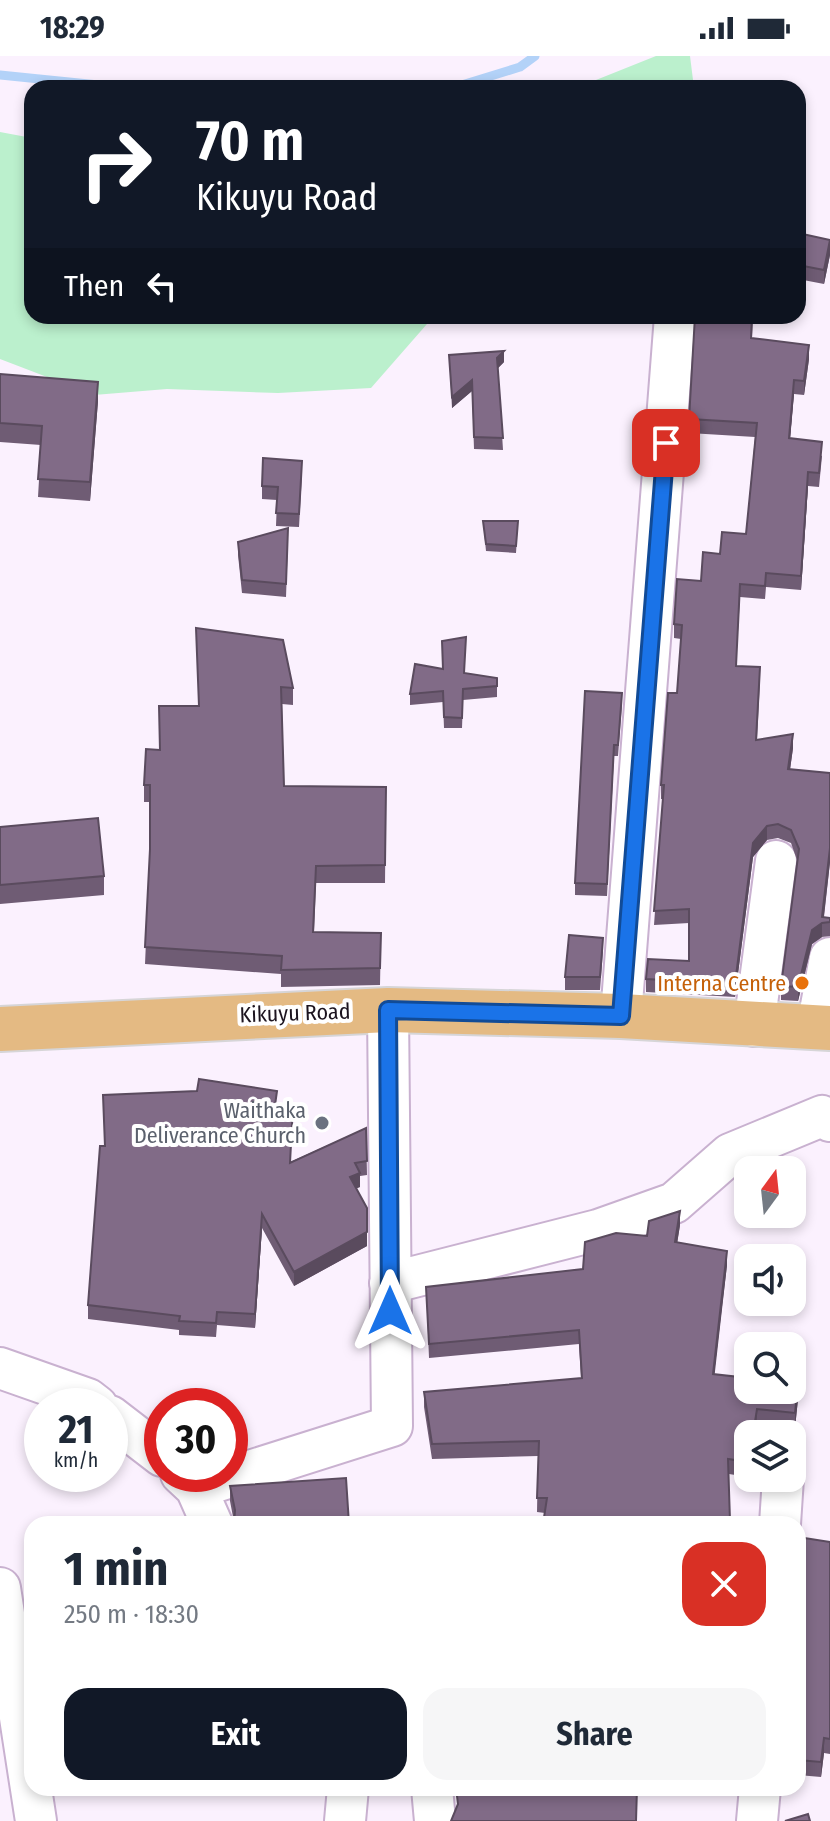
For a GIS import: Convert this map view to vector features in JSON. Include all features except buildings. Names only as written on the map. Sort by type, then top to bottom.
[{"type":"main road","name":"Kikuyu Road","points":[[0,1029],[388,1010],[621,1016],[824,1028]]},
{"type":"street","points":[[621,1016],[674,324]]},
{"type":"street","points":[[754,1026],[776,861]]},
{"type":"street","points":[[824,1028],[830,958]]},
{"type":"street","points":[[196,1495],[392,1426],[388,1010]]},
{"type":"street","points":[[390,1283],[598,1230],[674,1203],[730,1154],[822,1116],[830,1121]]},
{"type":"street","points":[[0,1368],[57,1388]]},
{"type":"street","points":[[128,1430],[144,1442]]},
{"type":"street","points":[[781,1516],[782,1492]]},
{"type":"street","points":[[0,1588],[24,1743]]},
{"type":"street","points":[[32,1796],[36,1821]]},
{"type":"street","points":[[345,1821],[347,1796]]},
{"type":"street","points":[[433,1796],[435,1821]]},
{"type":"street","points":[[757,1821],[759,1796]]},
{"type":"green space","points":[[656,56],[690,56],[693,80],[596,80]]},
{"type":"green space","points":[[0,132],[24,136],[24,324],[427,324],[371,388],[278,393],[167,389],[94,395],[0,359]]},
{"type":"waterway","points":[[478,80],[520,67],[535,56]]},
{"type":"waterway","points":[[0,75],[49,80]]},
{"type":"place","name":"Interna Centre","points":[[802,983]]},
{"type":"place","name":"Waithaka Deliverance Church","points":[[322,1123]]},
{"type":"route","points":[[390,1311],[388,1010],[621,1016],[666,443]]}]
